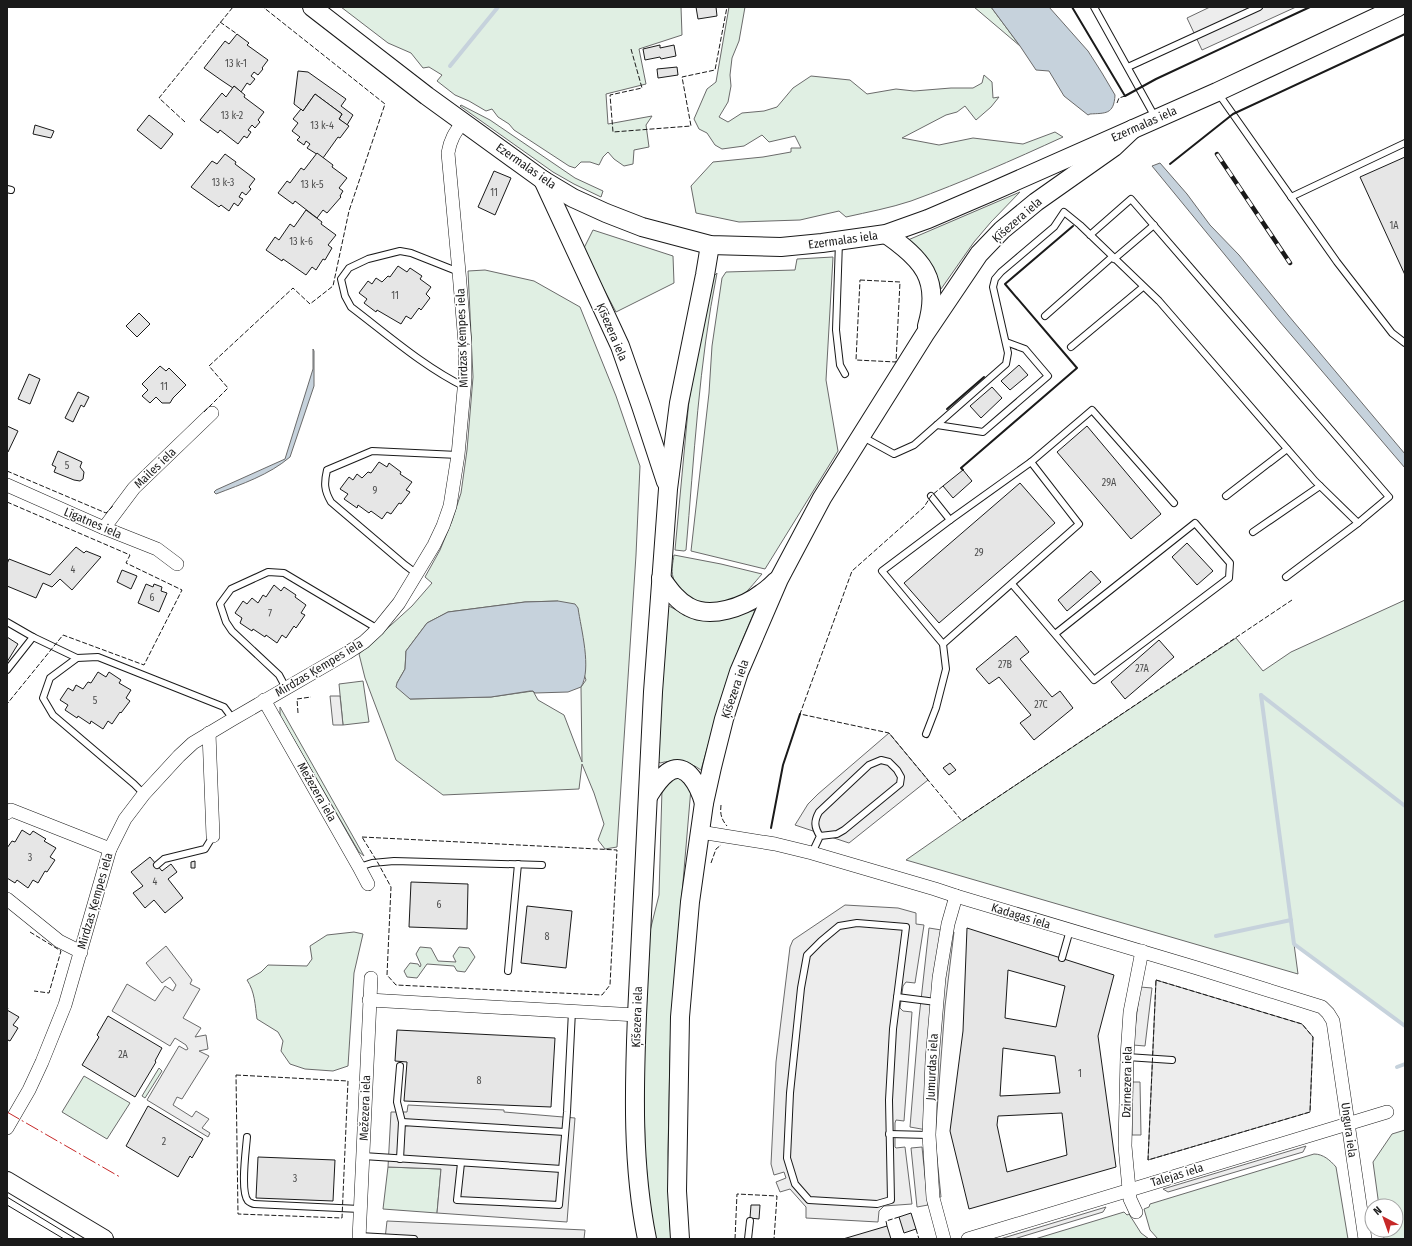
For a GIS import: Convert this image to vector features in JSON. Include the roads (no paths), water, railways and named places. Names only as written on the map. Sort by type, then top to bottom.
[{"type":"street","name":"Ezermalas iela","points":[[312,7],[427,96],[543,180],[573,198],[642,227],[710,245],[782,247],[886,234],[928,219],[1217,92],[1398,7]]},
{"type":"street","name":"Mirdzas Ķempes iela","points":[[7,1128],[29,1090],[42,1062],[64,1005],[81,952],[110,849],[125,819],[144,794],[193,743],[233,718],[350,651],[378,630],[399,603],[434,545],[443,526],[450,506],[458,455],[465,387],[465,343],[448,153],[449,144],[455,132],[463,122]]},
{"type":"street","name":"Ķīšezera iela","points":[[680,1239],[677,1191],[680,1017],[690,902],[704,803],[724,719],[739,672],[779,579],[822,498],[925,334],[979,254],[1002,230],[1048,193],[1114,147],[1133,129]]},
{"type":"street","name":"Ķīšezera iela","points":[[543,180],[620,346],[668,489]]},
{"type":"street","name":"Ķīšezera iela","points":[[886,234],[904,246],[921,263],[928,277],[931,293],[931,312],[925,334]]},
{"type":"street","name":"Ķīšezera iela","points":[[646,1239],[641,1212],[635,1117],[637,1015],[654,686],[668,489],[678,403],[710,245]]},
{"type":"street","name":"Mailes iela","points":[[104,528],[134,488],[212,413]]},
{"type":"street","name":"Līgatnes iela","points":[[7,485],[104,528],[157,549],[177,564]]},
{"type":"street","name":"Ķīšezera iela","points":[[661,578],[671,592],[690,608],[704,612],[720,611],[742,605],[762,594],[779,579]]},
{"type":"street","name":"Mežezera iela","points":[[264,700],[368,884]]},
{"type":"street","points":[[209,733],[213,836]]},
{"type":"street","name":"Ķīšezera iela","points":[[649,795],[661,778],[668,772],[676,769],[685,771],[691,776],[700,789],[704,803]]},
{"type":"street","points":[[7,813],[11,810],[110,849]]},
{"type":"street","name":"Kadagas iela","points":[[700,832],[775,844],[812,853],[928,887],[1313,1003],[1322,1007],[1333,1021]]},
{"type":"street","name":"Jumurdas iela","points":[[944,1239],[933,1198],[929,1135],[936,1002],[948,924],[956,896]]},
{"type":"street","points":[[7,899],[59,941],[81,952]]},
{"type":"street","name":"Dzirnezera iela","points":[[1136,1212],[1130,1199],[1126,1146],[1127,1057],[1130,1012],[1142,951]]},
{"type":"street","name":"Mežezera iela","points":[[359,1238],[371,978]]},
{"type":"street","points":[[370,1000],[637,1015]]},
{"type":"street","name":"Ungura iela","points":[[1333,1021],[1365,1239]]},
{"type":"street","name":"Talejas iela","points":[[968,1239],[1387,1112]]},
{"type":"street","points":[[7,1181],[104,1239]]},
{"type":"lane","points":[[1094,7],[1156,118]]},
{"type":"lane","points":[[1128,67],[1259,7]]},
{"type":"lane","points":[[1217,92],[1337,262],[1392,333],[1405,343]]},
{"type":"lane","points":[[1291,197],[1405,143]]},
{"type":"lane","points":[[1090,235],[1131,199],[1389,497],[1358,523],[1286,577]]},
{"type":"lane","points":[[860,436],[894,454],[914,445],[1006,364],[1008,353],[993,287],[995,279],[1054,226],[1064,212],[1159,302],[1320,486],[1358,523]]},
{"type":"lane","points":[[1045,316],[1154,225]]},
{"type":"lane","points":[[839,241],[836,330],[840,365],[845,374]]},
{"type":"lane","points":[[459,272],[400,251],[368,260],[350,268],[341,279],[345,296],[351,307],[432,368],[448,379],[465,387]]},
{"type":"lane","points":[[1071,347],[1143,287]]},
{"type":"lane","points":[[937,425],[983,432],[1048,376],[1025,349],[1006,342]]},
{"type":"lane","points":[[926,734],[936,708],[946,669],[943,644],[882,571],[1031,462],[1092,410],[1174,503]]},
{"type":"lane","points":[[1226,496],[1287,449]]},
{"type":"lane","points":[[417,574],[405,566],[331,502],[326,494],[325,481],[327,470],[372,451],[458,455]]},
{"type":"lane","points":[[943,644],[1079,524],[1031,462]]},
{"type":"lane","points":[[1253,532],[1320,486]]},
{"type":"lane","points":[[931,496],[950,520]]},
{"type":"lane","points":[[1012,584],[1094,680],[1229,578],[1230,563],[1195,523],[1055,634]]},
{"type":"lane","points":[[286,688],[279,675],[236,636],[226,622],[220,604],[231,589],[268,572],[284,573],[378,630]]},
{"type":"lane","points":[[7,622],[33,638],[77,658],[98,657],[224,707],[233,718]]},
{"type":"lane","points":[[7,670],[33,638]]},
{"type":"lane","points":[[77,658],[50,678],[43,698],[52,715],[144,794]]},
{"type":"lane","points":[[881,760],[889,762],[897,770],[901,777],[900,784],[844,830],[837,834],[820,836],[815,829],[815,820],[819,812],[869,765],[881,760]]},
{"type":"lane","points":[[157,865],[164,859],[205,849],[213,836]]},
{"type":"lane","points":[[812,853],[820,836]]},
{"type":"lane","points":[[359,867],[394,861],[542,866]]},
{"type":"lane","points":[[508,971],[518,864]]},
{"type":"lane","points":[[857,923],[906,927],[893,1029],[889,1134],[891,1200],[877,1204],[809,1200],[795,1184],[787,1158],[788,1128],[798,1009],[807,955],[839,926],[857,923]]},
{"type":"lane","points":[[1062,958],[1070,930]]},
{"type":"lane","points":[[898,997],[936,1002]]},
{"type":"lane","points":[[461,1163],[458,1200],[559,1205],[572,1011]]},
{"type":"lane","points":[[1127,1057],[1172,1060]]},
{"type":"lane","points":[[400,1066],[397,1102],[402,1122],[400,1158]]},
{"type":"lane","points":[[402,1122],[565,1132]]},
{"type":"lane","points":[[889,1134],[929,1135]]},
{"type":"lane","points":[[247,1137],[244,1184],[245,1195],[248,1201],[254,1204],[360,1209]]},
{"type":"lane","points":[[363,1156],[562,1169]]},
{"type":"lane","points":[[748,1239],[750,1221]]},
{"type":"lane","points":[[359,1238],[414,1239]]},
{"type":"waterway","points":[[450,66],[498,7]]},
{"type":"waterway","points":[[1261,695],[1294,944],[1405,1026]]},
{"type":"waterway","points":[[1261,695],[1405,806]]},
{"type":"waterway","points":[[1216,936],[1291,920]]},
{"type":"waterway","points":[[1397,1067],[1405,1064]]},
{"type":"tram line","points":[[7,1197],[76,1239]]},
{"type":"tram line","points":[[7,1205],[64,1239]]},
{"type":"railway","points":[[1217,154],[1290,263]]}]
